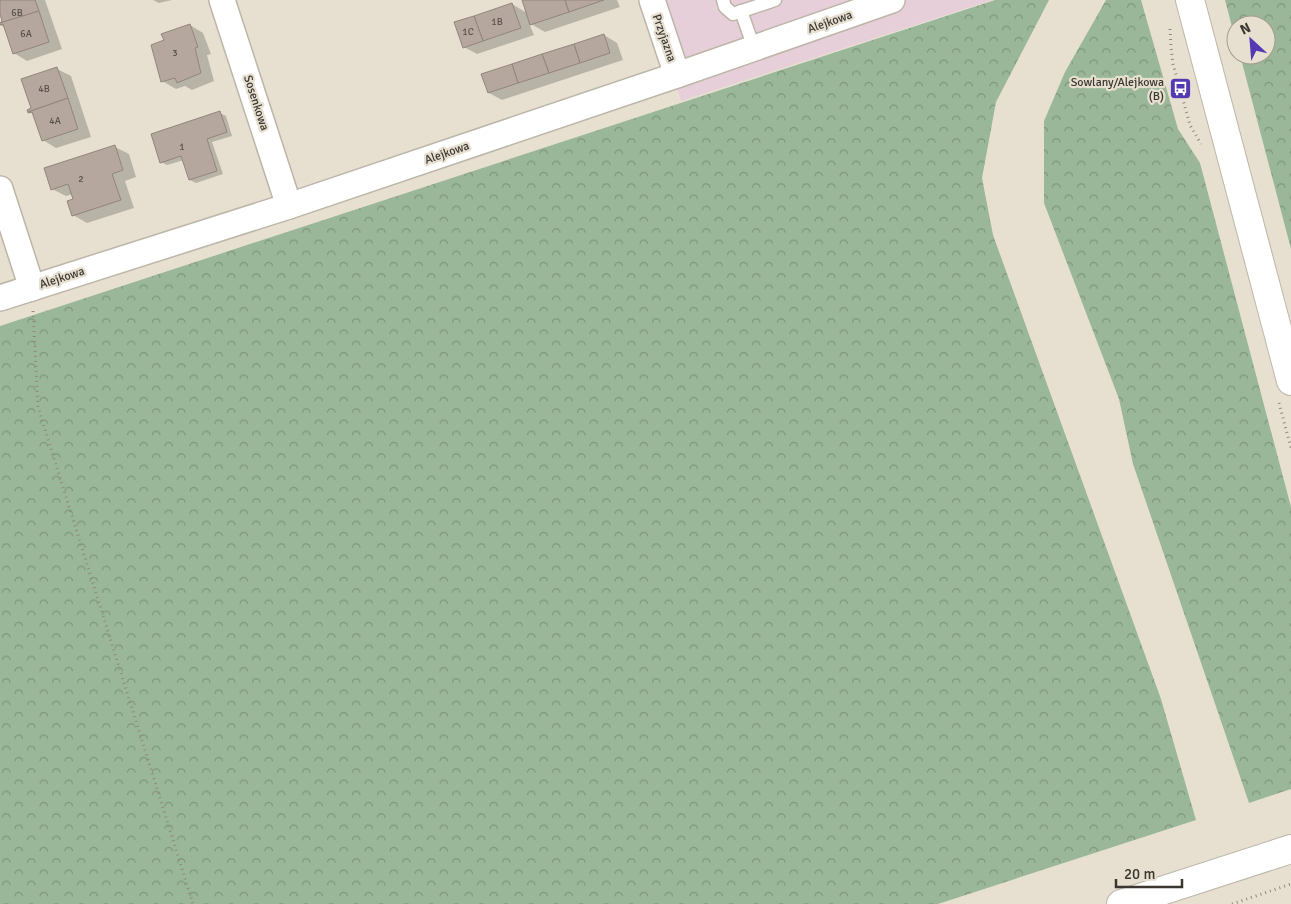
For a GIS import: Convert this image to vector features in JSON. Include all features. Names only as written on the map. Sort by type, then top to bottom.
[{"type":"street","name":"Sosenkowa","points":[[222,0],[289,206]]},
{"type":"street","name":"Przyjazna","points":[[652,0],[677,75]]},
{"type":"street","name":"Alejkowa","points":[[0,298],[289,206],[892,0]]},
{"type":"street","points":[[1190,0],[1291,381]]},
{"type":"street","points":[[0,189],[32,288]]},
{"type":"street","points":[[1121,904],[1291,850]]},
{"type":"lane","points":[[723,0],[725,7],[733,14],[774,0]]},
{"type":"lane","points":[[742,12],[754,48]]},
{"type":"path","points":[[32,288],[38,408],[193,904]]},
{"type":"path","points":[[1232,904],[1291,884]]},
{"type":"path","points":[[1247,899],[1248,904]]},
{"type":"shaded area","points":[[649,0],[992,0],[681,101]]},
{"type":"green space","points":[[995,0],[1049,0],[996,102],[982,178],[993,235],[1161,699],[1196,820],[938,904],[0,904],[0,326]]},
{"type":"green space","points":[[1106,0],[1141,0],[1178,129],[1200,163],[1291,507],[1291,789],[1249,803],[1133,464],[1119,399],[1044,203],[1044,121],[1065,72]]},
{"type":"green space","points":[[1225,0],[1291,0],[1291,249],[1243,65],[1276,65],[1276,15],[1229,15]]},
{"type":"building","points":[[0,0],[35,0],[39,11],[0,23],[2,21]]},
{"type":"building","points":[[522,0],[565,0],[569,12],[530,25]]},
{"type":"building","points":[[565,0],[604,0],[569,12]]},
{"type":"building","points":[[512,3],[521,28],[483,41],[474,16]]},
{"type":"building","points":[[39,11],[49,42],[13,54],[3,24],[0,25],[0,23]]},
{"type":"building","points":[[474,16],[483,41],[463,48],[454,22]]},
{"type":"building","points":[[190,24],[198,47],[195,48],[201,73],[177,83],[175,78],[161,82],[151,45],[164,40],[161,34]]},
{"type":"building","points":[[604,34],[610,53],[580,63],[574,44]]},
{"type":"building","points":[[574,44],[580,63],[549,73],[542,54]]},
{"type":"building","points":[[542,54],[549,73],[518,83],[512,64]]},
{"type":"building","points":[[512,64],[518,83],[488,93],[481,74]]},
{"type":"building","points":[[57,67],[68,98],[28,112],[27,110],[31,108],[21,79]]},
{"type":"building","points":[[68,98],[78,129],[42,141],[32,112],[28,112]]},
{"type":"building","points":[[220,111],[227,132],[207,139],[217,171],[189,180],[181,156],[160,163],[151,134]]},
{"type":"building","points":[[115,145],[123,170],[112,174],[121,200],[72,216],[67,201],[73,199],[68,184],[51,190],[44,168]]},
{"type":"place","name":"Sowlany/Alejkowa (B)","points":[[1180,89]]}]
